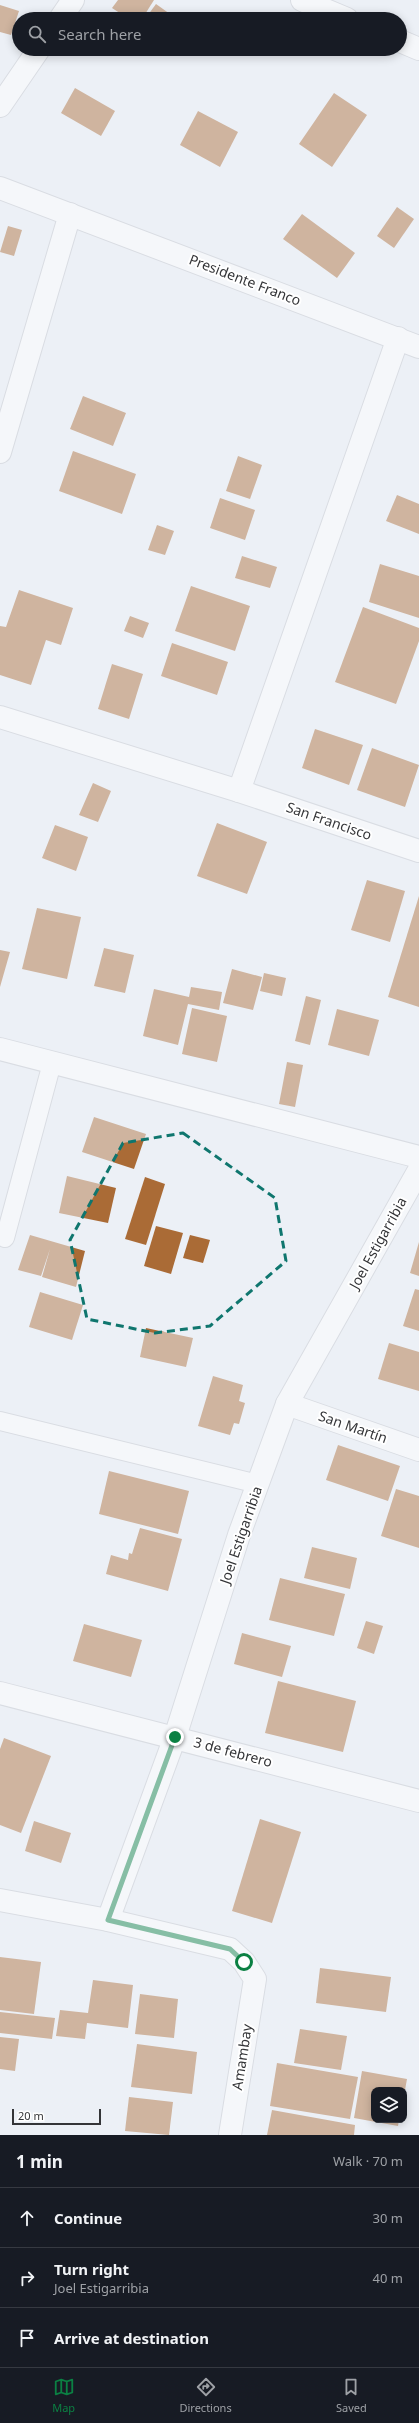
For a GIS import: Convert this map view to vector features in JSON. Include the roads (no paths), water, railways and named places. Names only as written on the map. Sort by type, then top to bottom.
[{"type":"street","points":[[65,12],[74,0]]},
{"type":"street","points":[[302,0],[330,12]]},
{"type":"street","points":[[407,44],[419,49]]},
{"type":"street","points":[[0,106],[34,56]]},
{"type":"street","name":"Presidente Franco","points":[[0,188],[419,347]]},
{"type":"street","points":[[0,452],[70,214]]},
{"type":"street","points":[[239,791],[398,338]]},
{"type":"street","name":"San Francisco","points":[[0,717],[239,791],[419,851]]},
{"type":"street","points":[[0,1049],[419,1157]]},
{"type":"street","name":"Joel Estigarribia","points":[[108,1920],[175,1737],[239,1535],[287,1404],[419,1170]]},
{"type":"street","name":"San Martín","points":[[287,1404],[419,1450]]},
{"type":"street","name":"3 de febrero","points":[[0,1693],[419,1801]]},
{"type":"street","points":[[0,1900],[108,1920]]},
{"type":"street","name":"Amambay","points":[[108,1920],[230,1949],[244,1962],[255,1979],[230,2135]]},
{"type":"lane","points":[[5,1238],[52,1063]]},
{"type":"lane","points":[[0,1421],[258,1484]]}]
